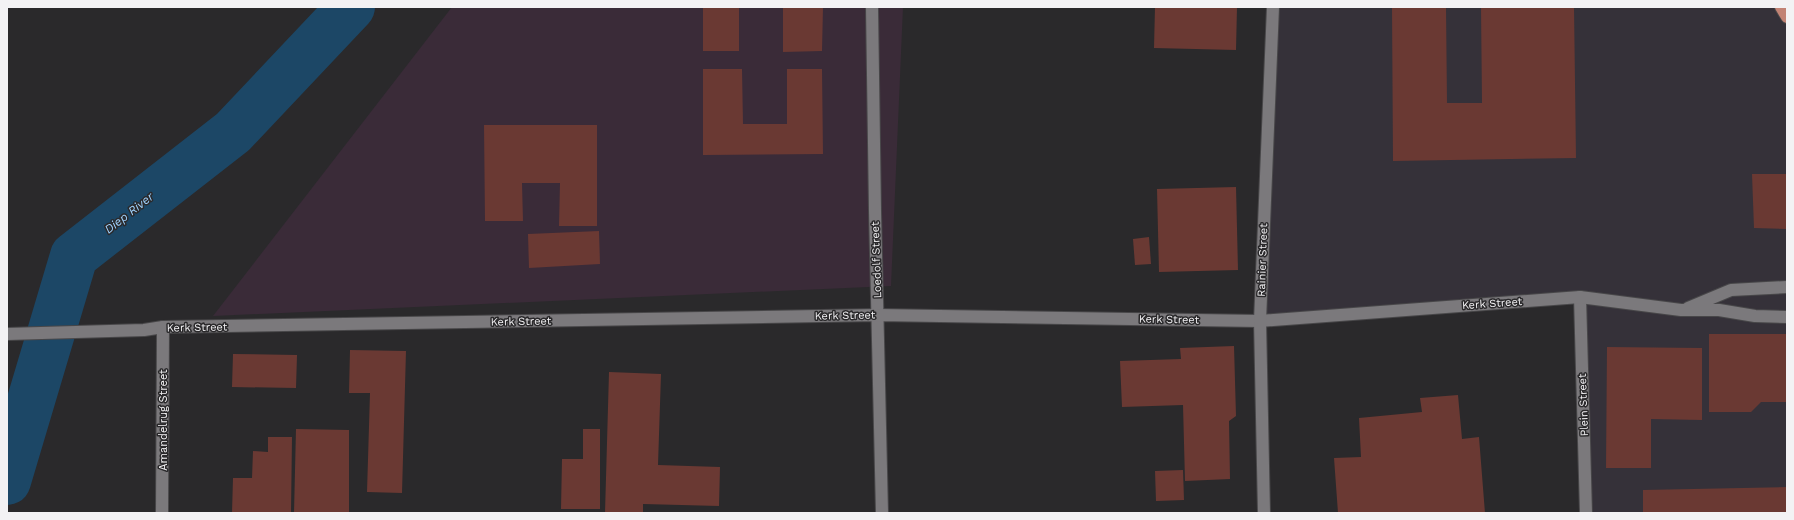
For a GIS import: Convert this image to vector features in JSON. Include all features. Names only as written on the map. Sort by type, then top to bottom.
[{"type":"main road","points":[[1780,7],[1787,17]]},
{"type":"street","name":"Loedolf Street","points":[[872,7],[882,513]]},
{"type":"street","name":"Rainier Street","points":[[1264,513],[1260,321],[1273,7]]},
{"type":"street","name":"Kerk Street","points":[[1681,310],[1731,290],[1787,287]]},
{"type":"street","name":"Kerk Street","points":[[7,334],[144,330],[163,327],[878,315],[1260,321],[1580,297],[1681,310],[1719,310],[1755,316],[1787,317]]},
{"type":"street","name":"Plein Street","points":[[1580,297],[1586,513]]},
{"type":"street","name":"Amandelrug Street","points":[[162,513],[163,327]]},
{"type":"shaded area","points":[[452,7],[903,7],[891,286],[213,316]]},
{"type":"shaded area","points":[[1273,7],[1787,7],[1787,513],[1586,513],[1580,297],[1260,321]]},
{"type":"building","points":[[703,7],[739,7],[739,51],[703,51]]},
{"type":"building","points":[[783,7],[823,7],[822,51],[783,52]]},
{"type":"building","points":[[1155,7],[1237,7],[1236,50],[1154,48]]},
{"type":"building","points":[[1392,7],[1446,7],[1447,103],[1482,103],[1481,7],[1574,7],[1576,158],[1393,161]]},
{"type":"building","points":[[703,69],[742,69],[743,124],[787,124],[787,69],[822,69],[823,154],[703,155]]},
{"type":"building","points":[[484,125],[597,125],[597,226],[559,226],[560,183],[522,183],[523,221],[485,221]]},
{"type":"building","points":[[1752,174],[1787,174],[1787,229],[1754,228]]},
{"type":"building","points":[[1236,187],[1238,270],[1159,272],[1157,189]]},
{"type":"building","points":[[599,231],[600,264],[529,268],[528,234]]},
{"type":"building","points":[[1149,237],[1151,264],[1135,265],[1133,239]]},
{"type":"building","points":[[1709,334],[1787,334],[1787,402],[1761,402],[1751,412],[1709,412]]},
{"type":"building","points":[[1234,346],[1236,416],[1229,421],[1230,479],[1185,481],[1183,405],[1122,407],[1120,361],[1181,359],[1180,348]]},
{"type":"building","points":[[1607,347],[1702,348],[1702,420],[1651,419],[1651,468],[1606,468]]},
{"type":"building","points":[[350,350],[406,351],[402,493],[367,492],[370,393],[349,393]]},
{"type":"building","points":[[233,354],[297,355],[296,388],[232,387]]},
{"type":"building","points":[[609,372],[661,374],[658,465],[720,467],[719,506],[643,504],[643,513],[605,513]]},
{"type":"building","points":[[1458,395],[1462,439],[1479,437],[1485,513],[1338,513],[1334,458],[1361,457],[1359,418],[1422,412],[1420,398]]},
{"type":"building","points":[[296,429],[349,430],[349,513],[294,513]]},
{"type":"building","points":[[583,429],[600,429],[600,509],[561,509],[562,459],[583,459]]},
{"type":"building","points":[[268,437],[292,437],[291,513],[232,513],[233,478],[252,478],[253,451],[268,452]]},
{"type":"building","points":[[1183,470],[1184,500],[1156,501],[1155,471]]},
{"type":"building","points":[[1787,487],[1787,513],[1643,513],[1643,490]]},
{"type":"waterway","name":"Diep River","points":[[7,481],[74,256],[233,132],[351,7]]}]
